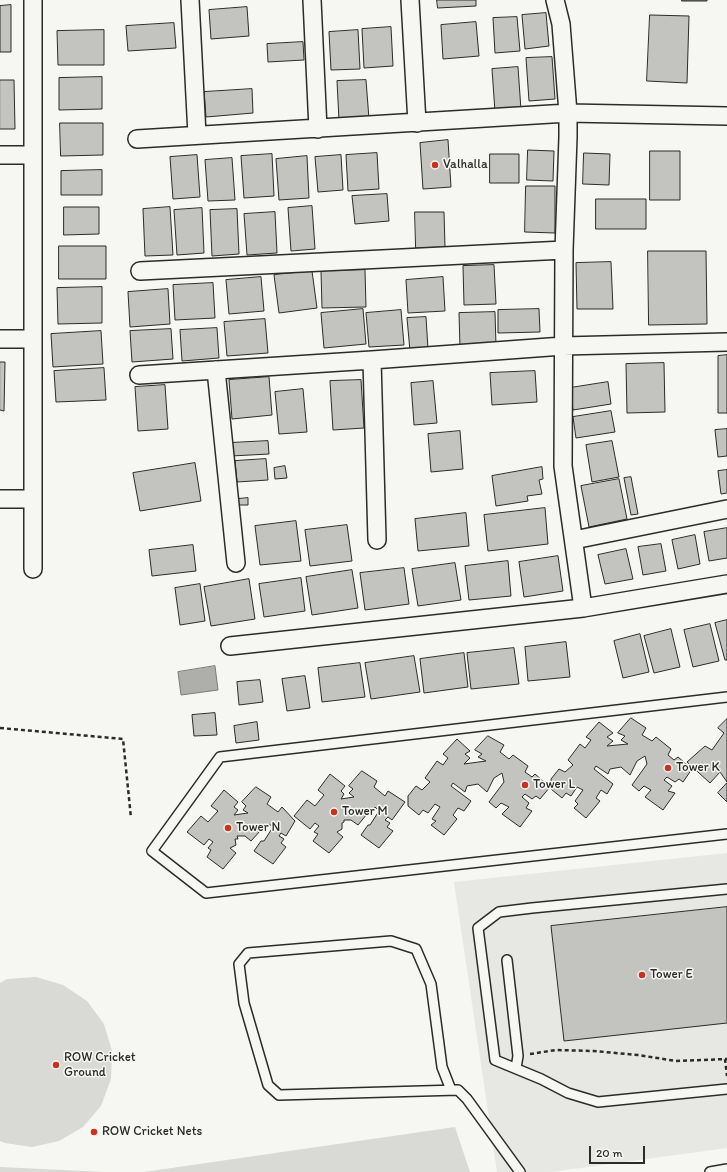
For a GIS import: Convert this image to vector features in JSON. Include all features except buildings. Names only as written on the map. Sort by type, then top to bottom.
[{"type":"street","points":[[33,0],[33,569]]},
{"type":"street","points":[[190,0],[197,135]]},
{"type":"street","points":[[312,0],[318,129]]},
{"type":"street","points":[[410,0],[417,123]]},
{"type":"street","points":[[555,0],[561,24],[568,113],[564,250],[563,466],[583,608]]},
{"type":"street","points":[[137,139],[568,113],[727,116]]},
{"type":"street","points":[[0,155],[32,156]]},
{"type":"street","points":[[140,271],[564,250]]},
{"type":"street","points":[[0,339],[33,339]]},
{"type":"street","points":[[139,375],[563,346],[727,342]]},
{"type":"street","points":[[372,360],[377,540]]},
{"type":"street","points":[[216,370],[236,563]]},
{"type":"street","points":[[0,499],[33,499]]},
{"type":"street","points":[[574,540],[727,509]]},
{"type":"street","points":[[230,646],[583,608],[727,584]]},
{"type":"lane","points":[[727,697],[220,757],[152,851],[206,893],[727,834]]},
{"type":"lane","points":[[727,889],[499,912],[478,928],[495,1060],[541,1079],[568,1093],[598,1102],[727,1089]]},
{"type":"lane","points":[[451,1090],[442,1067],[431,984],[416,949],[391,941],[256,952],[248,953],[239,964],[244,1003],[268,1085],[279,1095],[458,1090],[467,1099],[520,1172]]},
{"type":"lane","points":[[507,960],[518,1056],[516,1068]]},
{"type":"lane","points":[[710,1172],[727,1170]]},
{"type":"path","points":[[0,728],[123,739],[131,818]]},
{"type":"path","points":[[518,1056],[556,1050],[624,1054],[676,1060],[726,1059],[727,1077]]},
{"type":"shaded area","points":[[215,666],[218,690],[181,695],[178,672]]},
{"type":"shaded area","points":[[727,853],[727,1148],[551,1172],[497,1172],[454,882]]},
{"type":"shaded area","name":"ROW Cricket Ground","points":[[36,977],[63,985],[87,1001],[104,1024],[112,1051],[111,1079],[101,1106],[83,1127],[59,1141],[32,1147],[0,1141],[0,983],[7,979]]},
{"type":"shaded area","points":[[455,1127],[470,1172],[144,1172]]},
{"type":"shaded area","points":[[0,1167],[105,1172],[0,1172]]},
{"type":"place","name":"Valhalla","points":[[435,165]]},
{"type":"place","name":"Tower K","points":[[668,768]]},
{"type":"place","name":"Tower L","points":[[525,785]]},
{"type":"place","name":"Tower M","points":[[334,812]]},
{"type":"place","name":"Tower N","points":[[228,828]]},
{"type":"place","name":"Tower E","points":[[642,975]]},
{"type":"place","name":"ROW Cricket Ground","points":[[56,1065]]},
{"type":"place","name":"ROW Cricket Nets","points":[[94,1132]]}]
